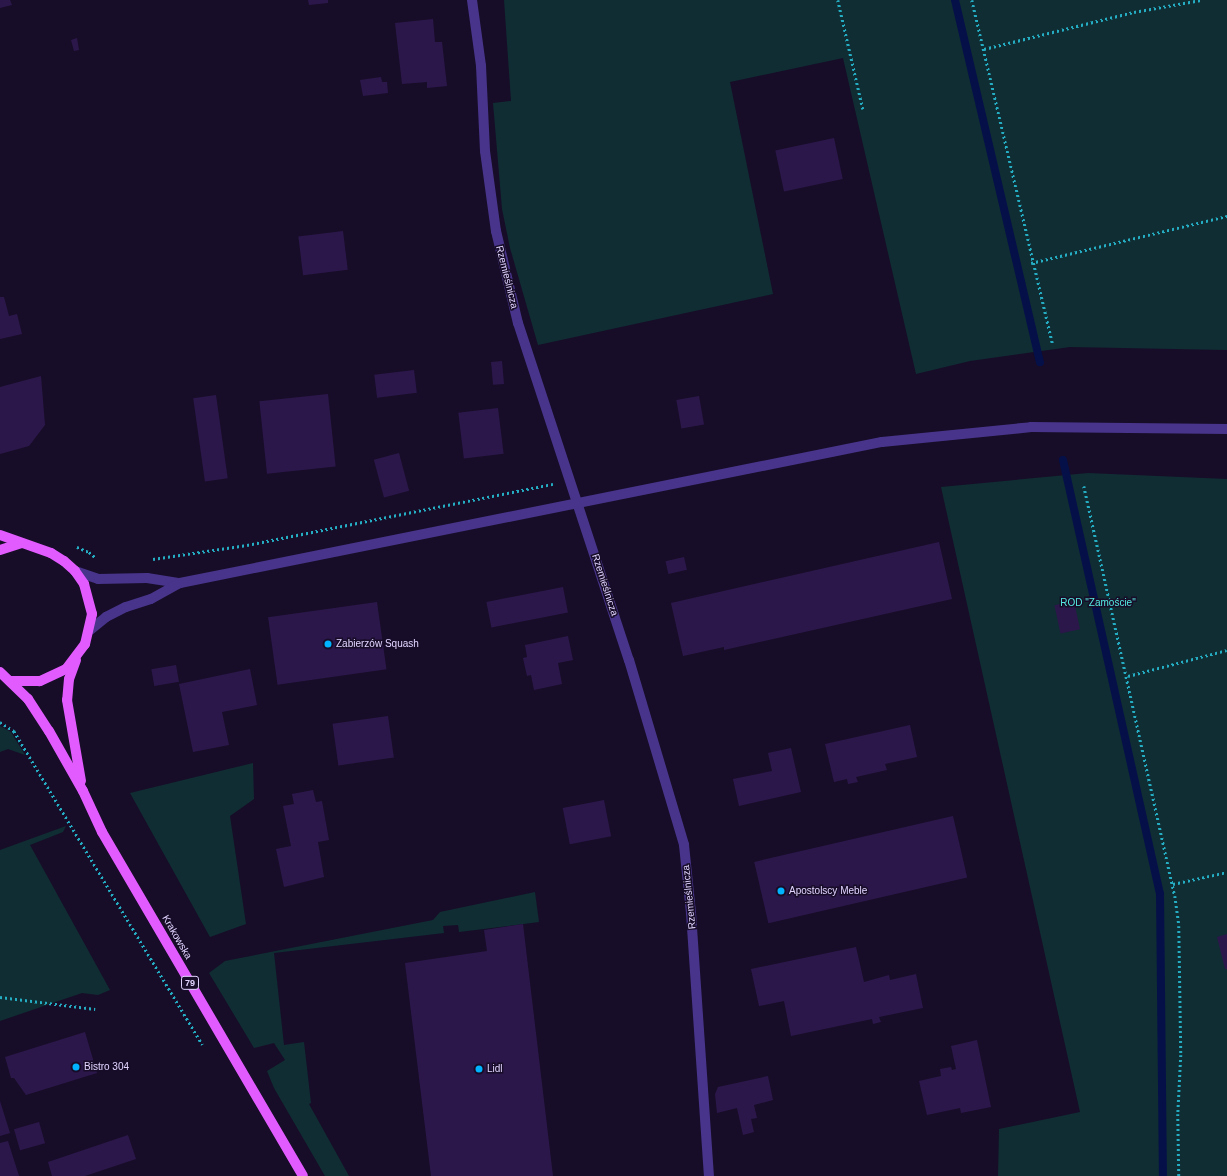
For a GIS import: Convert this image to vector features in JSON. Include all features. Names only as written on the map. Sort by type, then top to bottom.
[{"type":"main road","points":[[0,535],[21,544],[51,553],[76,571],[90,598],[92,614],[90,630]]},
{"type":"main road","points":[[0,550],[21,544]]},
{"type":"main road","name":"Krakowska","points":[[83,791],[69,725],[67,700],[69,679],[90,630]]},
{"type":"main road","points":[[10,681],[30,683],[55,676],[78,656]]},
{"type":"main road","name":"Krakowska","points":[[0,672],[28,699],[49,731],[83,791],[102,832],[303,1176]]},
{"type":"street","name":"Rzemieślnicza","points":[[472,0],[481,66],[485,150],[496,231],[518,323],[629,660],[684,845],[691,913],[709,1176]]},
{"type":"street","points":[[90,630],[106,617],[126,607],[152,599],[180,583],[882,442],[1031,427],[1227,429]]},
{"type":"street","points":[[76,571],[98,580],[147,578],[180,583]]},
{"type":"path","points":[[838,0],[863,109]]},
{"type":"path","points":[[972,0],[1032,263],[1053,345]]},
{"type":"path","points":[[984,49],[1134,12],[1201,0]]},
{"type":"path","points":[[1032,263],[1227,216]]},
{"type":"path","points":[[149,559],[247,545],[571,481]]},
{"type":"path","points":[[1084,486],[1128,676],[1173,884],[1179,926],[1179,1176]]},
{"type":"path","points":[[70,544],[89,552],[98,560]]},
{"type":"path","points":[[1128,676],[1227,650]]},
{"type":"path","points":[[0,722],[14,731],[206,1051]]},
{"type":"path","points":[[1173,884],[1227,872]]},
{"type":"path","points":[[0,997],[95,1009]]},
{"type":"green space","points":[[504,0],[1227,0],[1227,350],[1070,347],[970,361],[916,374],[843,58],[730,82],[773,294],[538,345],[510,248],[502,209],[493,103],[511,101]]},
{"type":"green space","name":"ROD \"Zamoście\"","points":[[1088,473],[1227,479],[1227,1176],[998,1176],[999,1129],[1080,1112],[941,487]]},
{"type":"green space","points":[[0,726],[11,732],[25,755],[8,749],[0,752]]},
{"type":"green space","points":[[253,763],[254,799],[230,816],[246,924],[210,937],[130,793]]},
{"type":"green space","points":[[66,826],[63,832],[30,845],[110,990],[98,995],[82,993],[0,1021],[0,850]]},
{"type":"green space","points":[[535,892],[539,922],[459,932],[458,925],[443,926],[444,933],[274,953],[284,1045],[304,1042],[311,1103],[309,1104],[349,1176],[325,1176],[274,1088],[267,1071],[285,1060],[274,1043],[254,1048],[209,973],[225,961],[433,920],[440,912]]},
{"type":"building","points":[[0,0],[10,0],[12,5],[0,8]]},
{"type":"building","points":[[308,0],[328,0],[328,3],[309,5]]},
{"type":"building","points":[[433,19],[435,42],[442,42],[447,86],[427,88],[427,82],[402,84],[395,23]]},
{"type":"building","points":[[77,38],[79,50],[74,51],[71,40]]},
{"type":"building","points":[[381,77],[382,82],[387,82],[388,93],[363,96],[360,80]]},
{"type":"building","points":[[834,138],[843,179],[784,192],[775,150]]},
{"type":"building","points":[[343,231],[348,270],[303,275],[298,236]]},
{"type":"building","points":[[0,297],[4,297],[9,316],[17,314],[22,334],[0,339]]},
{"type":"building","points":[[502,361],[504,384],[493,385],[491,362]]},
{"type":"building","points":[[414,370],[417,393],[377,398],[374,375]]},
{"type":"building","points":[[41,376],[45,425],[29,446],[0,454],[0,387]]},
{"type":"building","points":[[328,394],[336,467],[267,474],[259,401]]},
{"type":"building","points":[[216,395],[228,478],[205,481],[193,398]]},
{"type":"building","points":[[699,396],[704,425],[681,429],[676,400]]},
{"type":"building","points":[[498,408],[504,454],[464,459],[458,413]]},
{"type":"building","points":[[399,453],[409,491],[384,497],[374,460]]},
{"type":"building","points":[[939,542],[952,599],[724,650],[724,647],[683,656],[671,603]]},
{"type":"building","points":[[684,557],[687,570],[668,574],[665,561]]},
{"type":"building","points":[[563,587],[568,613],[491,627],[486,602]]},
{"type":"building","points":[[1074,601],[1080,629],[1060,634],[1054,605]]},
{"type":"building","name":"Zabierzów Squash","points":[[377,602],[386,669],[278,685],[268,617]]},
{"type":"building","points":[[568,636],[573,660],[558,663],[562,684],[534,690],[531,675],[527,676],[523,658],[527,657],[525,645]]},
{"type":"building","points":[[176,665],[179,682],[154,686],[151,669]]},
{"type":"building","points":[[250,669],[257,705],[222,712],[229,745],[193,752],[179,684]]},
{"type":"building","points":[[388,716],[394,758],[338,765],[333,724]]},
{"type":"building","points":[[910,725],[917,757],[885,764],[887,770],[856,777],[858,782],[848,784],[847,779],[834,782],[825,744]]},
{"type":"building","points":[[791,748],[801,792],[739,806],[733,779],[772,771],[768,753]]},
{"type":"building","points":[[313,790],[316,802],[322,801],[329,840],[318,842],[324,877],[284,887],[276,849],[291,846],[283,806],[294,804],[292,794]]},
{"type":"building","points":[[604,800],[611,836],[570,844],[563,808]]},
{"type":"building","points":[[953,816],[967,877],[768,923],[754,862]]},
{"type":"building","name":"Lidl","points":[[523,924],[553,1176],[431,1176],[405,963],[487,951],[484,930]]},
{"type":"building","points":[[1227,934],[1227,969],[1225,969],[1217,937]]},
{"type":"building","points":[[856,947],[864,982],[889,975],[890,980],[916,974],[923,1008],[879,1017],[881,1022],[873,1024],[872,1019],[791,1036],[784,1001],[759,1006],[751,969]]},
{"type":"building","points":[[85,1032],[97,1073],[26,1095],[14,1078],[11,1078],[5,1057]]},
{"type":"building","points":[[977,1040],[991,1107],[961,1113],[960,1108],[927,1115],[919,1081],[941,1076],[940,1069],[951,1067],[952,1070],[956,1069],[951,1046]]},
{"type":"building","points":[[768,1076],[773,1100],[754,1105],[757,1118],[751,1119],[754,1132],[743,1135],[737,1108],[717,1113],[715,1094],[718,1087]]},
{"type":"building","points":[[0,1101],[10,1133],[0,1136]]},
{"type":"building","points":[[39,1122],[45,1143],[20,1150],[14,1129]]},
{"type":"building","points":[[128,1135],[136,1159],[85,1176],[52,1176],[48,1162]]},
{"type":"building","points":[[8,1141],[19,1176],[0,1176],[0,1143]]},
{"type":"waterway","points":[[955,0],[1040,362]]},
{"type":"waterway","points":[[1063,460],[1160,894],[1163,1176]]},
{"type":"place","name":"Zabierzów Squash","points":[[328,644]]},
{"type":"place","name":"Apostolscy Meble","points":[[781,891]]},
{"type":"place","name":"Bistro 304","points":[[76,1067]]},
{"type":"place","name":"Lidl","points":[[479,1069]]}]
